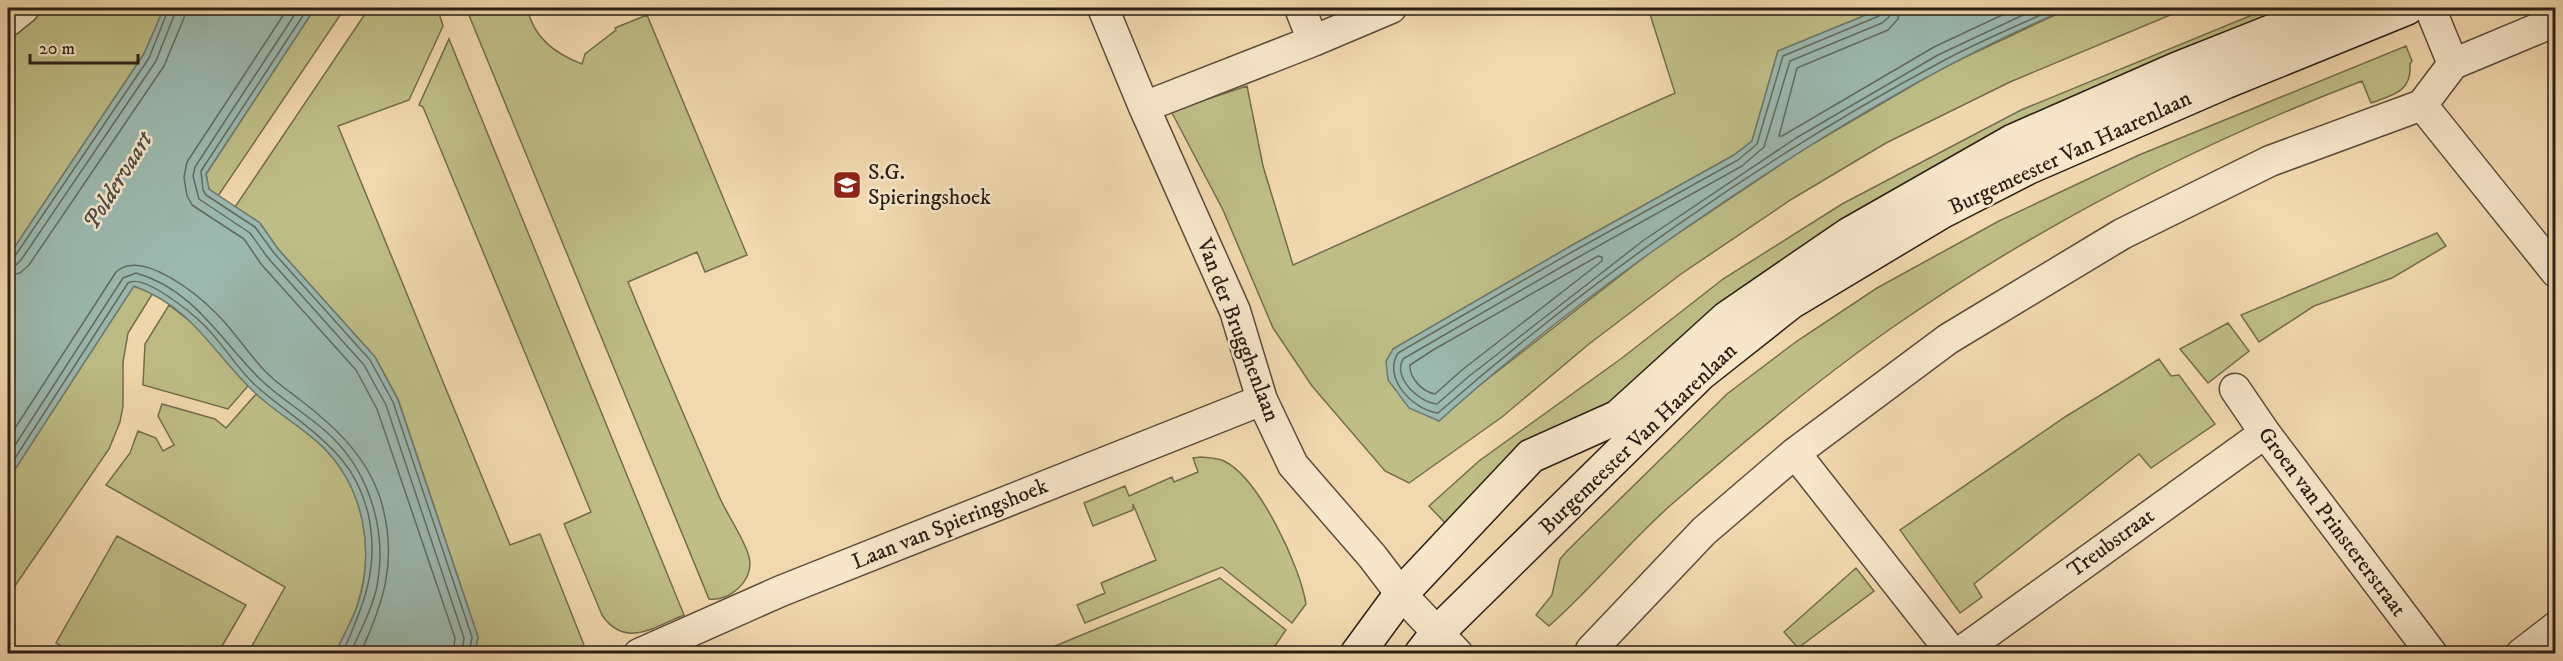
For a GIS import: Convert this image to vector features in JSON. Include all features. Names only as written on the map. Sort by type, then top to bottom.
[{"type":"main road","name":"Burgemeester Van Haarenlaan","points":[[1357,654],[1401,594],[1531,456],[1618,417],[1727,318],[1848,235],[2013,141],[2177,69],[2331,8]]},
{"type":"main road","name":"Burgemeester Van Haarenlaan","points":[[1439,646],[1700,374],[1791,302],[1941,212],[2029,167],[2225,82],[2407,8]]},
{"type":"street","points":[[8,21],[24,8]]},
{"type":"street","name":"Van der Brugghenlaan","points":[[1103,8],[1144,107],[1235,311],[1262,400],[1293,465],[1372,556],[1401,594]]},
{"type":"street","points":[[1300,8],[1313,41]]},
{"type":"street","points":[[1144,107],[1391,8]]},
{"type":"street","points":[[2430,8],[2453,64]]},
{"type":"street","points":[[1591,650],[1704,531],[1795,453],[1948,339],[2122,234],[2270,161],[2422,105],[2453,64],[2556,21]]},
{"type":"street","points":[[2422,105],[2556,272]]},
{"type":"street","name":"Groen van Prinstererstraat","points":[[2235,389],[2265,433],[2432,654]]},
{"type":"street","name":"Laan van Spieringshoek","points":[[639,654],[770,596],[1262,400]]},
{"type":"street","name":"Treubstraat","points":[[1958,654],[2265,433]]},
{"type":"street","points":[[1795,453],[1953,654]]},
{"type":"street","name":"Burgemeester Van Haarenlaan","points":[[1401,594],[1439,646]]},
{"type":"street","points":[[2521,654],[2556,627]]},
{"type":"shaded area","points":[[8,8],[164,8],[144,54],[8,257]]},
{"type":"shaded area","points":[[315,8],[345,8],[218,196],[209,190],[206,174]]},
{"type":"shaded area","points":[[369,8],[434,8],[438,10],[443,26],[409,100],[338,126],[510,545],[540,534],[584,645],[583,653],[475,653],[478,637],[398,399],[375,357],[278,249],[260,223],[235,207]]},
{"type":"shaded area","points":[[466,8],[527,8],[530,19],[540,36],[563,55],[582,64],[585,54],[616,30],[615,28],[647,15],[747,255],[705,272],[697,252],[628,282],[719,496],[749,557],[750,566],[744,581],[739,588],[725,597],[709,599]]},
{"type":"shaded area","points":[[1648,8],[1883,8],[1778,51],[1752,141],[1734,155],[1393,349],[1438,421],[1476,388],[1652,251],[1804,149],[1944,67],[2070,8],[2187,8],[2010,82],[1886,143],[1792,199],[1681,274],[1589,344],[1502,417],[1409,483],[1385,471],[1312,386],[1273,328],[1223,210],[1171,111],[1247,86],[1263,166],[1293,265],[1675,93]]},
{"type":"shaded area","points":[[2269,8],[2300,8],[1606,408],[1448,526],[1429,506],[1479,461],[1622,358],[1723,279],[1842,204],[2021,110]]},
{"type":"shaded area","points":[[449,39],[684,615],[651,629],[630,633],[620,631],[602,615],[564,524],[591,512],[423,107],[419,105]]},
{"type":"shaded area","points":[[2406,46],[2412,61],[2410,73],[2404,87],[2394,95],[2371,103],[2362,81],[2240,132],[2062,221],[1948,290],[1893,327],[1780,412],[1672,504],[1549,626],[1536,615],[1552,595],[1560,559],[1727,394],[1797,341],[1877,288],[1999,221],[2139,155]]},
{"type":"shaded area","points":[[2437,233],[2446,246],[2392,278],[2314,306],[2259,342],[2241,315]]},
{"type":"shaded area","points":[[133,286],[153,293],[128,333],[123,362],[123,406],[120,422],[109,449],[8,596],[8,480]]},
{"type":"shaded area","points":[[169,305],[201,330],[248,386],[228,409],[143,385],[145,344]]},
{"type":"shaded area","points":[[2228,323],[2249,351],[2208,383],[2180,349]]},
{"type":"shaded area","points":[[2159,359],[2171,376],[2179,375],[2215,424],[2151,468],[2139,454],[1974,584],[1982,597],[1960,613],[1900,530],[2065,417]]},
{"type":"shaded area","points":[[256,394],[325,449],[349,483],[357,502],[365,541],[366,562],[363,583],[353,616],[335,653],[248,653],[285,587],[106,485],[130,453],[138,431],[156,438],[163,451],[174,445],[158,416],[162,404],[215,419],[226,428]]},
{"type":"shaded area","points":[[1193,458],[1224,461],[1237,470],[1251,485],[1287,547],[1296,568],[1306,604],[1292,623],[1222,567],[1085,623],[1077,605],[1105,593],[1101,583],[1156,560],[1133,504],[1133,510],[1093,526],[1084,503],[1125,486],[1129,496],[1172,477],[1174,482],[1198,472]]},
{"type":"shaded area","points":[[117,536],[246,605],[218,653],[74,653],[56,643]]},
{"type":"shaded area","points":[[1856,568],[1874,591],[1798,648],[1784,632]]},
{"type":"shaded area","points":[[1220,578],[1286,630],[1270,653],[1038,653]]},
{"type":"water","name":"Poldervaart","points":[[164,8],[315,8],[206,174],[209,189],[260,223],[278,249],[375,357],[398,400],[478,637],[475,653],[335,653],[358,604],[365,562],[362,521],[357,500],[348,481],[337,463],[323,447],[258,395],[185,317],[171,305],[134,286],[8,480],[8,257],[144,54]]},
{"type":"water","points":[[1883,8],[2070,8],[1983,48],[1898,93],[1734,195],[1582,303],[1439,421],[1409,408],[1388,380],[1386,361],[1393,349],[1734,155],[1752,141],[1778,51]]},
{"type":"place","name":"S.G. Spieringshoek","points":[[847,185]]}]
